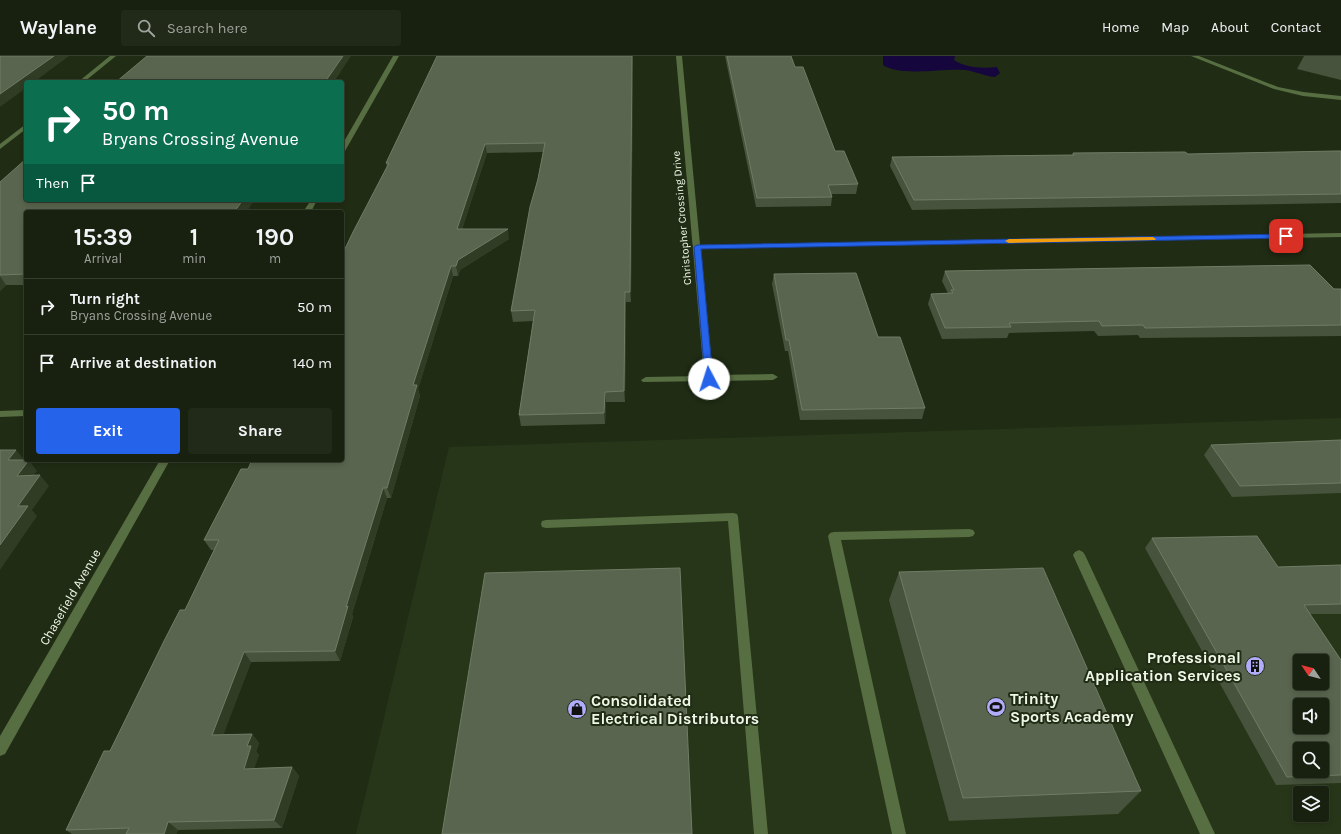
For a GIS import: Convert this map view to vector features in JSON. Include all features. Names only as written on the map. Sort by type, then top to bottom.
[{"type":"street","points":[[83,80],[113,56]]},
{"type":"street","points":[[344,147],[396,56]]},
{"type":"street","name":"Christopher Crossing Drive","points":[[679,56],[709,379]]},
{"type":"street","points":[[1194,56],[1276,88],[1303,94],[1341,98]]},
{"type":"street","points":[[0,147],[24,128]]},
{"type":"street","points":[[697,247],[1341,235]]},
{"type":"street","points":[[646,380],[774,377]]},
{"type":"street","points":[[0,414],[24,413]]},
{"type":"street","name":"Chasefield Avenue","points":[[0,749],[164,462]]},
{"type":"street","points":[[546,524],[733,517],[761,834]]},
{"type":"street","points":[[899,834],[834,536],[969,532]]},
{"type":"street","points":[[1079,555],[1208,834]]},
{"type":"shaded area","points":[[883,56],[955,56],[954,60],[964,65],[981,68],[997,67],[1000,73],[995,77],[965,70],[900,71],[883,65]]},
{"type":"shaded area","points":[[1341,418],[1341,834],[356,834],[449,447]]},
{"type":"building","points":[[0,56],[54,56],[0,94]]},
{"type":"building","points":[[147,56],[343,56],[326,80],[118,80]]},
{"type":"building","points":[[437,56],[632,56],[630,292],[625,292],[624,391],[605,392],[604,413],[519,415],[535,310],[511,311],[530,207],[538,179],[545,143],[485,144],[457,229],[508,229],[458,260],[456,266],[451,266],[413,385],[417,385],[387,488],[383,488],[346,607],[348,606],[335,651],[244,652],[212,735],[252,734],[247,746],[251,746],[244,769],[292,767],[274,820],[168,822],[164,834],[126,834],[129,828],[66,830],[104,751],[110,751],[180,610],[185,610],[219,540],[204,540],[241,469],[248,469],[251,462],[344,462],[344,251],[389,163],[386,163]]},
{"type":"building","points":[[727,56],[791,56],[795,67],[803,67],[835,151],[844,151],[858,184],[828,185],[832,197],[757,198]]},
{"type":"building","points":[[1341,151],[1341,194],[914,200],[892,157],[1074,155],[1073,153],[1185,152],[1188,154]]},
{"type":"building","points":[[24,161],[24,202],[242,202],[236,210],[24,210],[24,274],[0,275],[0,182]]},
{"type":"building","points":[[1310,265],[1334,289],[1341,289],[1341,325],[1145,328],[1143,325],[1102,326],[1099,321],[1009,323],[1011,327],[945,328],[931,294],[953,293],[951,290],[954,290],[945,271]]},
{"type":"building","points":[[856,273],[878,337],[900,337],[925,408],[802,410],[789,340],[786,340],[774,274]]},
{"type":"building","points":[[1341,440],[1341,483],[1240,486],[1211,445]]},
{"type":"building","points":[[0,450],[16,450],[8,460],[24,460],[24,462],[28,462],[17,476],[40,475],[18,506],[28,506],[0,545]]},
{"type":"building","name":"Professional Application Services","points":[[1257,536],[1278,567],[1341,565],[1341,604],[1304,605],[1341,660],[1341,775],[1329,775],[1329,742],[1293,742],[1293,777],[1287,777],[1152,538]]},
{"type":"building","name":"Consolidated Electrical Distributors","points":[[680,568],[692,834],[442,834],[485,573]]},
{"type":"building","name":"Trinity Sports Academy","points":[[1043,568],[1141,791],[963,798],[899,572]]},
{"type":"slow traffic","points":[[1009,241],[1153,239]]},
{"type":"place","name":"Professional Application Services","points":[[1255,666]]},
{"type":"place","name":"Trinity Sports Academy","points":[[996,707]]},
{"type":"place","name":"Consolidated Electrical Distributors","points":[[577,709]]},
{"type":"route","points":[[709,379],[697,247],[1286,236]]}]
